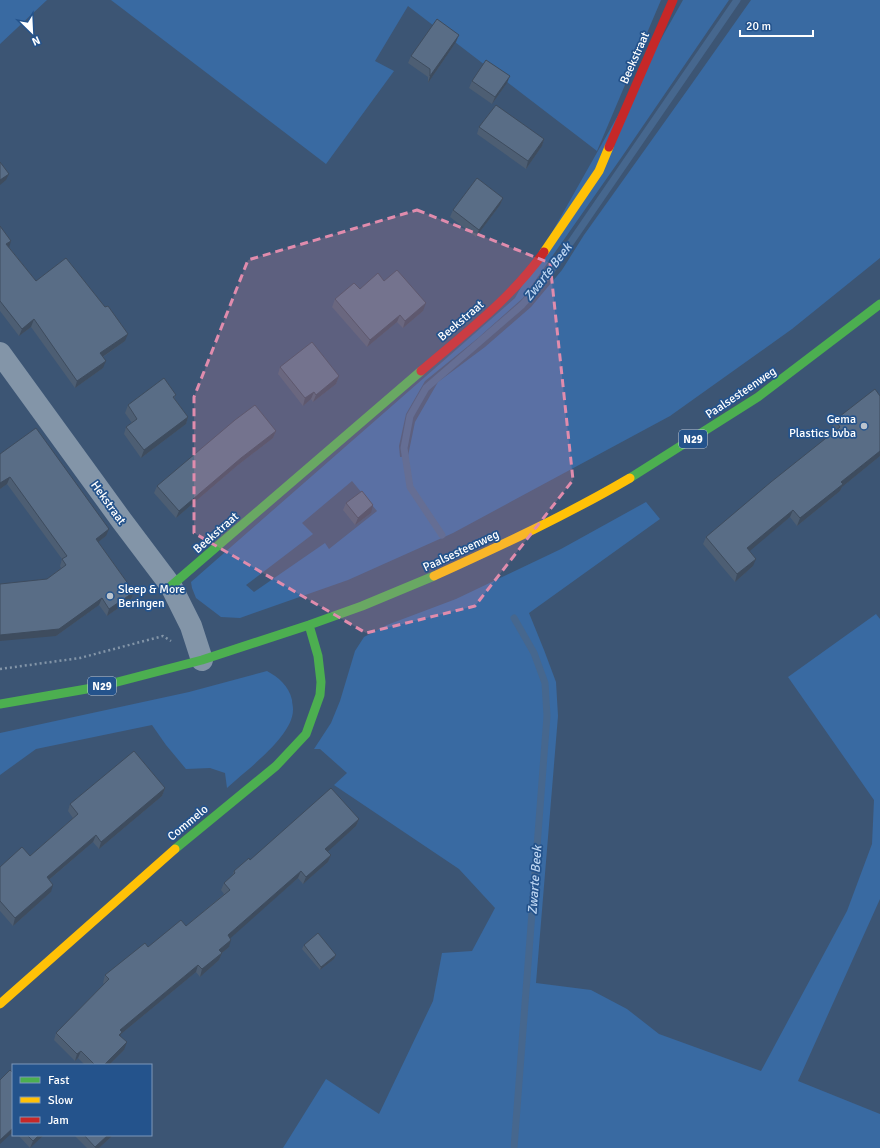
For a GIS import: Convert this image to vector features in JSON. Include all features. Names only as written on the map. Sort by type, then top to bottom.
[{"type":"street","name":"Beekstraat","points":[[171,586],[497,306],[534,266],[598,171],[673,0]]},
{"type":"street","name":"Paalsesteenweg","points":[[0,704],[98,687],[202,660],[309,625],[362,606],[421,582],[560,516],[680,448],[758,397],[880,304]]},
{"type":"street","name":"Hekstraat","points":[[0,353],[122,522],[171,586],[190,626],[202,660]]},
{"type":"street","name":"Commelo","points":[[0,1004],[185,841],[276,766],[306,734],[320,695],[321,682],[318,656],[309,625]]},
{"type":"path","points":[[0,669],[80,658],[163,636],[202,660]]},
{"type":"highlighted area","points":[[417,210],[550,263],[573,480],[475,606],[366,633],[194,533],[194,397],[248,260]]},
{"type":"shaded area","points":[[0,0],[47,0],[0,44]]},
{"type":"shaded area","points":[[111,0],[661,0],[597,151],[408,6],[375,61],[394,71],[326,164]]},
{"type":"shaded area","points":[[683,0],[729,0],[523,298],[478,338],[425,381],[406,414],[399,446],[400,457],[408,456],[415,422],[438,382],[485,347],[531,307],[562,270],[584,235],[751,0],[880,0],[880,258],[792,329],[670,416],[453,533],[348,580],[240,618],[221,617],[196,598],[191,582],[515,298]],"holes":[[[352,481],[377,511],[329,549],[325,543],[254,592],[246,585],[313,534],[302,523]]]},
{"type":"shaded area","points":[[646,502],[660,519],[529,613],[556,682],[558,716],[536,983],[591,990],[627,1009],[659,1034],[761,1071],[847,911],[872,844],[874,800],[788,677],[876,614],[880,619],[880,899],[798,1081],[880,1114],[880,1148],[283,1148],[326,1079],[379,1114],[433,1001],[442,953],[472,951],[495,908],[459,869],[334,785],[347,773],[320,749],[314,749],[331,723],[340,701],[355,651],[364,637],[387,625],[456,599],[561,549]]},
{"type":"shaded area","points":[[267,671],[286,686],[291,695],[293,708],[291,719],[286,730],[268,752],[227,788],[225,773],[210,768],[186,769],[152,725],[36,749],[0,775],[0,733],[189,692]]},
{"type":"building","points":[[437,19],[459,35],[430,76],[430,69],[411,56]]},
{"type":"building","points":[[486,60],[510,76],[495,97],[472,81]]},
{"type":"building","points":[[496,105],[544,139],[528,161],[479,127]]},
{"type":"building","points":[[0,162],[9,174],[0,180]]},
{"type":"building","points":[[477,178],[503,198],[479,230],[453,210]]},
{"type":"building","points":[[0,226],[11,241],[6,244],[36,281],[66,258],[105,307],[108,306],[128,334],[100,353],[106,361],[77,381],[34,319],[22,329],[0,301]]},
{"type":"building","points":[[397,270],[426,303],[405,321],[400,315],[370,340],[335,299],[354,283],[360,289],[378,273],[384,281]]},
{"type":"building","points":[[312,342],[339,376],[316,395],[314,392],[305,398],[280,367]]},
{"type":"building","points":[[164,378],[176,395],[173,397],[188,417],[144,450],[126,427],[137,419],[128,405]]},
{"type":"building","points":[[875,389],[880,396],[880,451],[841,482],[843,484],[800,518],[793,510],[747,548],[756,559],[737,574],[706,537],[771,482],[840,427],[835,420]]},
{"type":"building","points":[[255,405],[276,431],[241,458],[179,511],[157,486]]},
{"type":"building","points":[[36,428],[109,529],[96,539],[134,592],[109,609],[102,598],[59,629],[0,635],[0,584],[47,579],[66,565],[62,559],[67,556],[10,477],[0,483],[0,454]]},
{"type":"building","points":[[362,491],[373,505],[358,518],[346,503]]},
{"type":"building","points":[[134,751],[165,788],[101,842],[96,835],[47,877],[53,885],[15,918],[0,901],[0,867],[22,847],[30,856],[78,814],[70,804]]},
{"type":"building","points":[[331,788],[359,819],[325,849],[331,855],[306,877],[301,871],[228,935],[231,940],[219,950],[222,953],[202,969],[198,965],[120,1030],[122,1032],[119,1035],[127,1042],[105,1064],[94,1064],[81,1051],[77,1054],[56,1033],[109,979],[105,975],[145,943],[148,947],[181,920],[186,926],[230,890],[224,883],[235,873],[234,871],[249,858],[250,860]]},
{"type":"building","points":[[318,933],[336,955],[321,967],[304,945]]},
{"type":"building","points":[[10,1070],[12,1072],[12,1129],[0,1140],[0,1080]]},
{"type":"building","points":[[28,1136],[38,1136],[33,1141]]},
{"type":"building","points":[[85,1136],[107,1136],[95,1147]]},
{"type":"waterway","name":"Zwarte Beek","points":[[442,535],[410,487],[404,448],[410,416],[426,388],[522,305],[547,277],[737,0]]},
{"type":"waterway","name":"Zwarte Beek","points":[[514,618],[534,653],[545,683],[547,716],[514,1148]]},
{"type":"traffic: fast","points":[[630,478],[758,397],[880,304]]},
{"type":"traffic: fast","points":[[171,586],[421,371]]},
{"type":"traffic: fast","points":[[0,704],[98,687],[202,660],[362,606],[434,576]]},
{"type":"traffic: fast","points":[[175,849],[276,766],[306,734],[320,695],[321,682],[318,656],[309,625]]},
{"type":"traffic: slow","points":[[544,252],[599,171],[609,147]]},
{"type":"traffic: slow","points":[[434,576],[508,542],[606,492],[630,478]]},
{"type":"traffic: slow","points":[[0,1004],[175,849]]},
{"type":"traffic: jam","points":[[609,147],[673,0]]},
{"type":"traffic: jam","points":[[421,371],[502,301],[544,252]]},
{"type":"place","name":"Gema Plastics bvba","points":[[864,426]]},
{"type":"place","name":"Sleep & More Beringen","points":[[110,596]]}]
